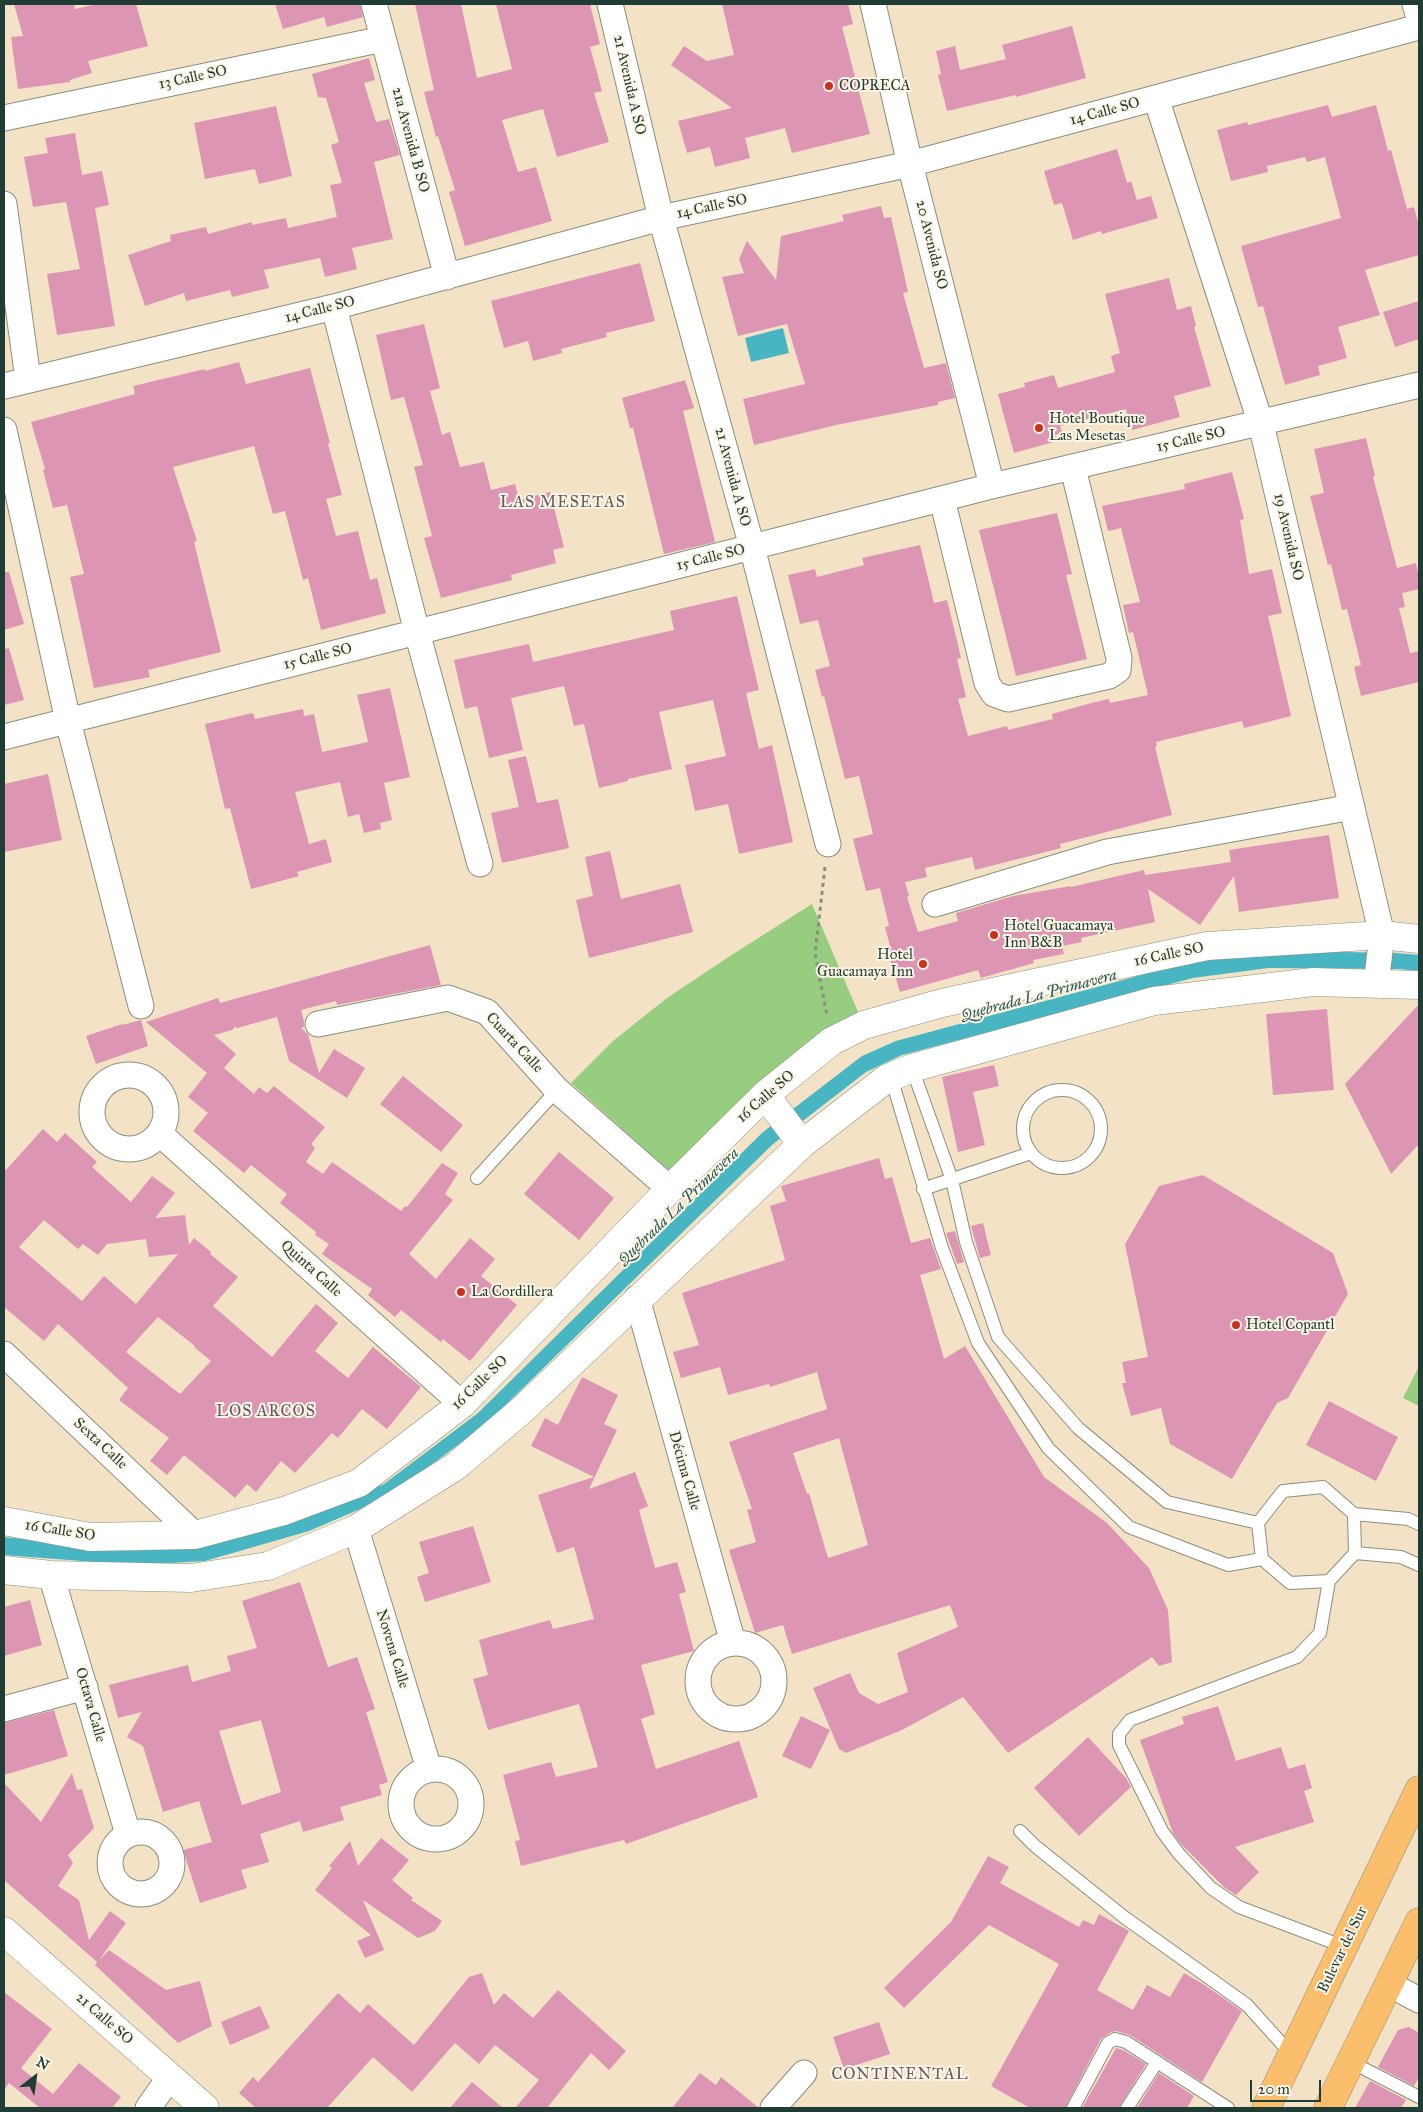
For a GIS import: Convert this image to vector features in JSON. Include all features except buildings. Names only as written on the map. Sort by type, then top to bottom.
[{"type":"highway","name":"Bulevar del Sur","points":[[1266,2108],[1419,1790]]},
{"type":"highway","points":[[1328,2108],[1418,1929]]},
{"type":"street","name":"21a Avenida B SO","points":[[374,4],[447,277]]},
{"type":"street","name":"21 Avenida A SO","points":[[610,4],[661,218],[752,547],[828,844]]},
{"type":"street","name":"20 Avenida SO","points":[[873,4],[910,164],[992,486]]},
{"type":"street","points":[[1416,4],[1419,18]]},
{"type":"street","name":"14 Calle SO","points":[[4,386],[334,307],[661,218],[910,164],[1419,27]]},
{"type":"street","name":"13 Calle SO","points":[[4,118],[383,39]]},
{"type":"street","name":"19 Avenida SO","points":[[1156,98],[1261,424],[1382,937],[1376,982]]},
{"type":"street","points":[[4,204],[28,379]]},
{"type":"street","points":[[334,307],[417,632],[480,864]]},
{"type":"street","name":"15 Calle SO","points":[[4,737],[992,486],[1261,424],[1419,385]]},
{"type":"street","points":[[4,430],[68,721],[141,1006]]},
{"type":"street","points":[[942,499],[987,683],[994,694],[1008,699],[1109,676],[1118,670],[1119,658],[1074,468]]},
{"type":"street","points":[[935,904],[1107,852],[1352,807]]},
{"type":"street","name":"16 Calle SO","points":[[4,1521],[90,1537],[195,1535],[284,1511],[359,1483],[462,1404],[670,1189],[832,1041],[864,1025],[942,1003],[1208,946],[1382,937],[1419,939]]},
{"type":"street","points":[[4,1570],[52,1575],[191,1578],[268,1566],[356,1529],[456,1466],[523,1409],[798,1140],[902,1072],[1154,1001],[1313,982],[1376,982],[1419,985]]},
{"type":"street","name":"Cuarta Calle","points":[[318,1024],[448,998],[487,1012],[557,1090],[670,1189]]},
{"type":"street","points":[[768,1100],[798,1140]]},
{"type":"street","name":"Quinta Calle","points":[[160,1134],[462,1404]]},
{"type":"street","name":"Décima Calle","points":[[637,1298],[733,1642]]},
{"type":"street","name":"Sexta Calle","points":[[4,1354],[195,1535]]},
{"type":"street","name":"Novena Calle","points":[[356,1529],[429,1769]]},
{"type":"street","name":"Octava Calle","points":[[52,1575],[128,1834]]},
{"type":"street","points":[[4,1709],[85,1687]]},
{"type":"street","name":"21 Calle SO","points":[[4,1930],[205,2108]]},
{"type":"street","points":[[1389,1984],[1419,2000]]},
{"type":"street","points":[[773,2108],[804,2072]]},
{"type":"street","points":[[148,2108],[170,2078]]},
{"type":"lane","points":[[902,1072],[952,1180],[966,1242],[998,1337],[1078,1428],[1167,1502],[1258,1523]]},
{"type":"lane","points":[[902,1072],[923,1189],[942,1248],[978,1343],[1048,1448],[1129,1527],[1228,1565],[1262,1559]]},
{"type":"lane","points":[[477,1178],[557,1090]]},
{"type":"lane","points":[[1055,1091],[1073,1092],[1084,1097],[1093,1106],[1099,1116],[1100,1141],[1095,1152],[1086,1161],[1063,1169],[1051,1167],[1040,1162],[1031,1153],[1025,1142],[1022,1130],[1024,1118],[1029,1107],[1038,1098],[1055,1091]]},
{"type":"lane","points":[[923,1189],[1031,1153]]},
{"type":"lane","points":[[978,1343],[998,1337]]},
{"type":"lane","points":[[1329,1581],[1290,1582],[1262,1559],[1258,1523],[1283,1491],[1323,1487],[1354,1514],[1408,1519],[1419,1524]]},
{"type":"lane","points":[[1344,1947],[1240,1906],[1211,1888],[1179,1854],[1162,1831],[1119,1745],[1119,1734],[1130,1720],[1297,1657],[1320,1633],[1329,1581],[1355,1553],[1354,1514]]},
{"type":"lane","points":[[1355,1553],[1401,1557],[1419,1565]]},
{"type":"lane","points":[[1020,1831],[1035,1846],[1124,1917],[1246,2005],[1292,2055]]},
{"type":"lane","points":[[1072,2108],[1108,2043],[1115,2039],[1126,2042],[1228,2108]]},
{"type":"lane","points":[[1127,2108],[1157,2062]]},
{"type":"lane","points":[[1351,2062],[1419,2097]]},
{"type":"path","points":[[828,844],[815,954],[832,1041]]},
{"type":"green space","points":[[812,904],[864,1026],[684,1184],[571,1083],[613,1041],[667,998]]},
{"type":"green space","points":[[1419,1366],[1419,1406],[1403,1398]]},
{"type":"water","points":[[783,328],[789,353],[751,362],[745,338]]},
{"type":"water","points":[[1291,951],[1419,955],[1419,971],[1399,969],[1268,968],[1193,978],[902,1055],[866,1072],[773,1144],[486,1424],[388,1497],[309,1531],[205,1561],[134,1565],[4,1555],[4,1537],[131,1551],[202,1546],[303,1517],[384,1484],[478,1413],[763,1132],[862,1056],[896,1041],[1190,962]]},
{"type":"place","name":"COPRECA","points":[[829,86]]},
{"type":"place","name":"Hotel Boutique Las Mesetas","points":[[1039,428]]},
{"type":"place","name":"Hotel Guacamaya Inn B&B","points":[[994,935]]},
{"type":"place","name":"Hotel Guacamaya Inn","points":[[923,964]]},
{"type":"place","name":"La Cordillera","points":[[461,1292]]},
{"type":"place","name":"Hotel Copantl","points":[[1236,1325]]},
{"type":"district","name":"LAS MESETAS","points":[[563,503]]},
{"type":"district","name":"LOS ARCOS","points":[[266,1412]]},
{"type":"district","name":"CONTINENTAL","points":[[900,2075]]},
{"type":"water label","name":"Quebrada La Primavera","points":[[1039,996]]},
{"type":"water label","name":"Quebrada La Primavera","points":[[679,1207]]}]
